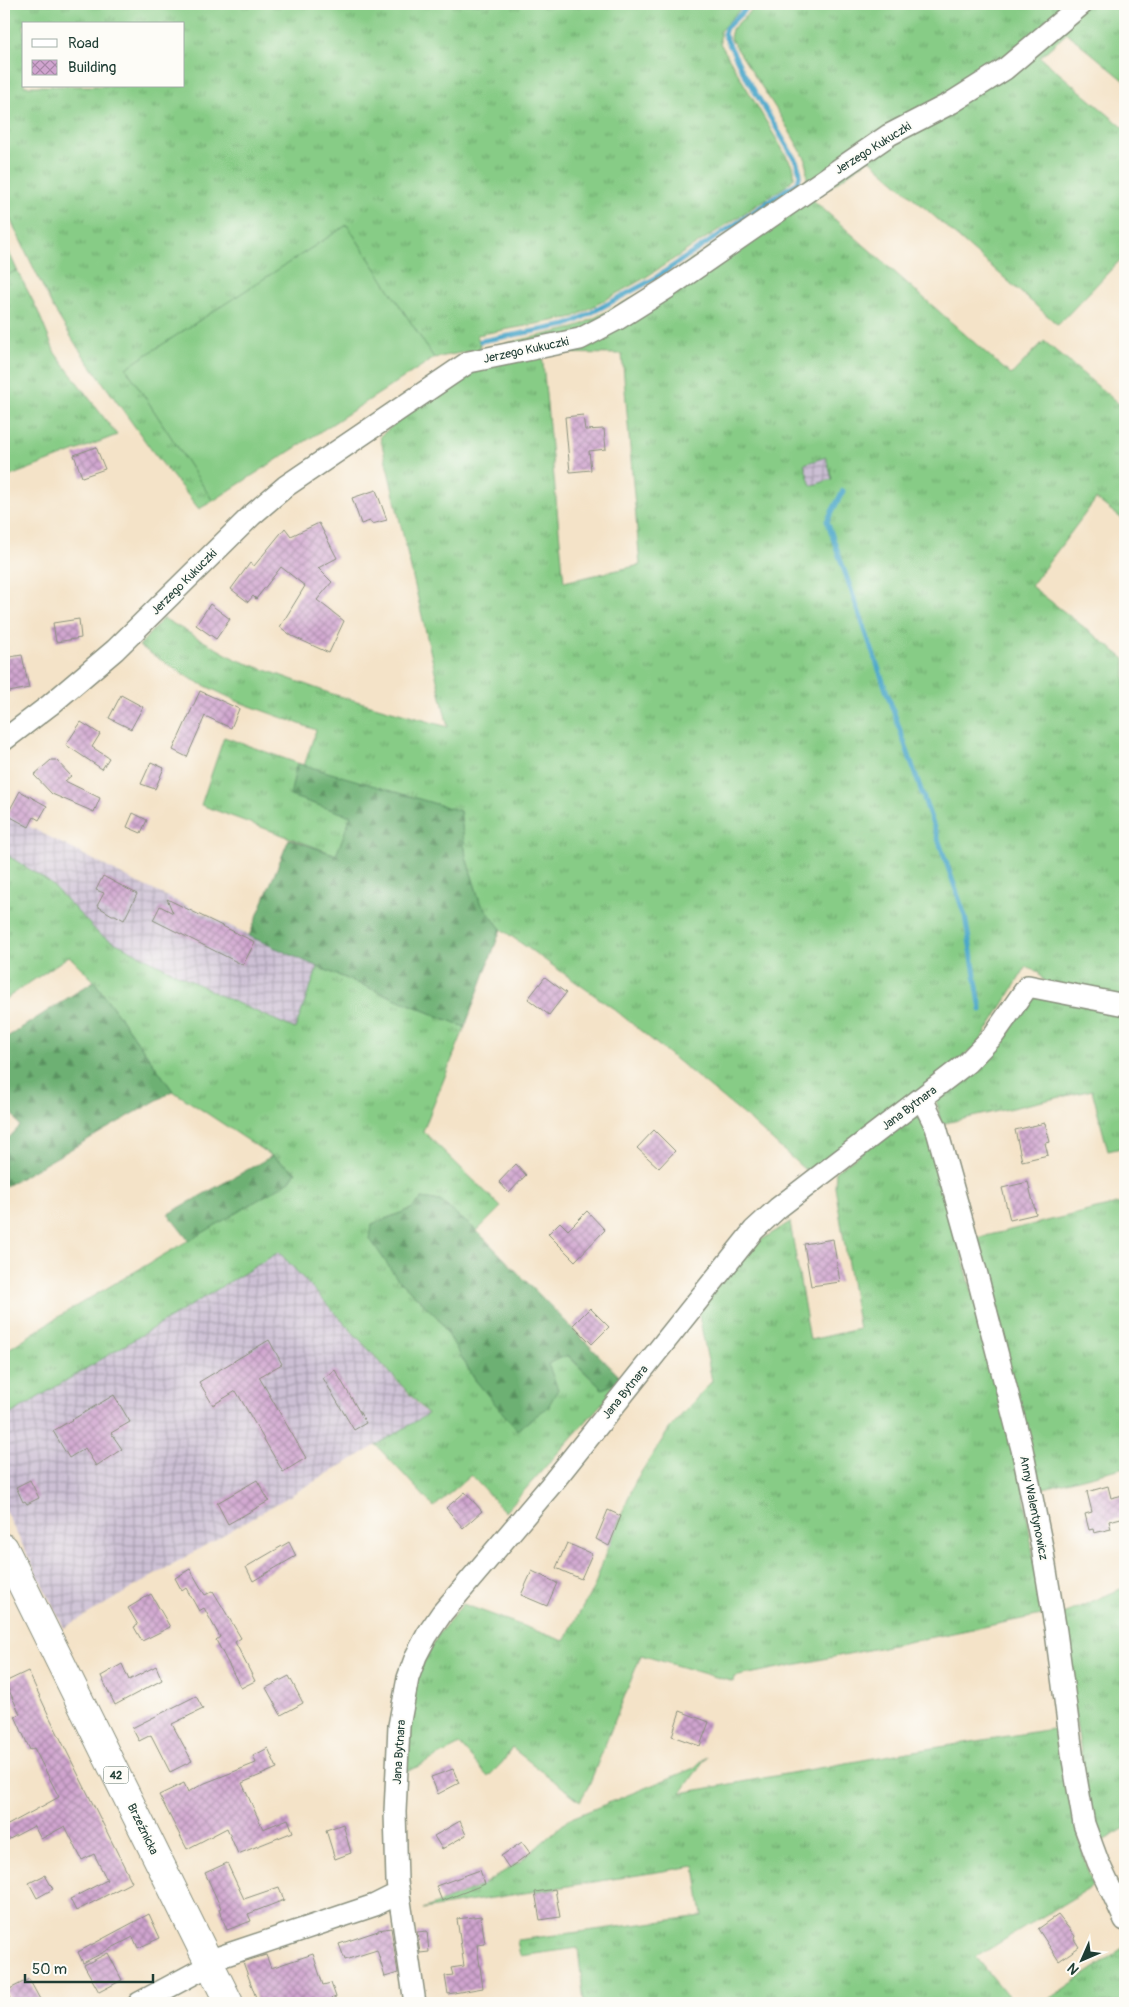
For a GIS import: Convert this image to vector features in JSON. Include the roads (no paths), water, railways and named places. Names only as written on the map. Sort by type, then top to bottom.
[{"type":"main road","name":"Brzeźnicka","points":[[4,1548],[229,2003]]},
{"type":"street","name":"Jerzego Kukuczki","points":[[4,740],[50,705],[115,650],[252,515],[286,486],[469,362],[580,340],[616,320],[676,282],[889,135],[951,103],[1005,69],[1082,4]]},
{"type":"street","name":"Jana Bytnara","points":[[415,2003],[399,1894],[395,1812],[399,1726],[408,1678],[416,1656],[442,1613],[550,1486],[754,1230],[778,1208],[922,1099],[980,1050],[993,1036],[1028,986],[1125,1005]]},
{"type":"street","name":"Anny Walentynowicz","points":[[922,1099],[936,1127],[979,1281],[1022,1449],[1042,1547],[1084,1824],[1098,1862],[1125,1920]]},
{"type":"street","points":[[139,2003],[209,1963],[376,1905],[399,1894]]},
{"type":"waterway","points":[[481,341],[567,325],[576,321],[652,280],[798,182],[800,173],[797,163],[742,70],[724,34],[726,28],[751,4]]},
{"type":"waterway","points":[[843,491],[827,521],[965,916],[981,1010]]}]
